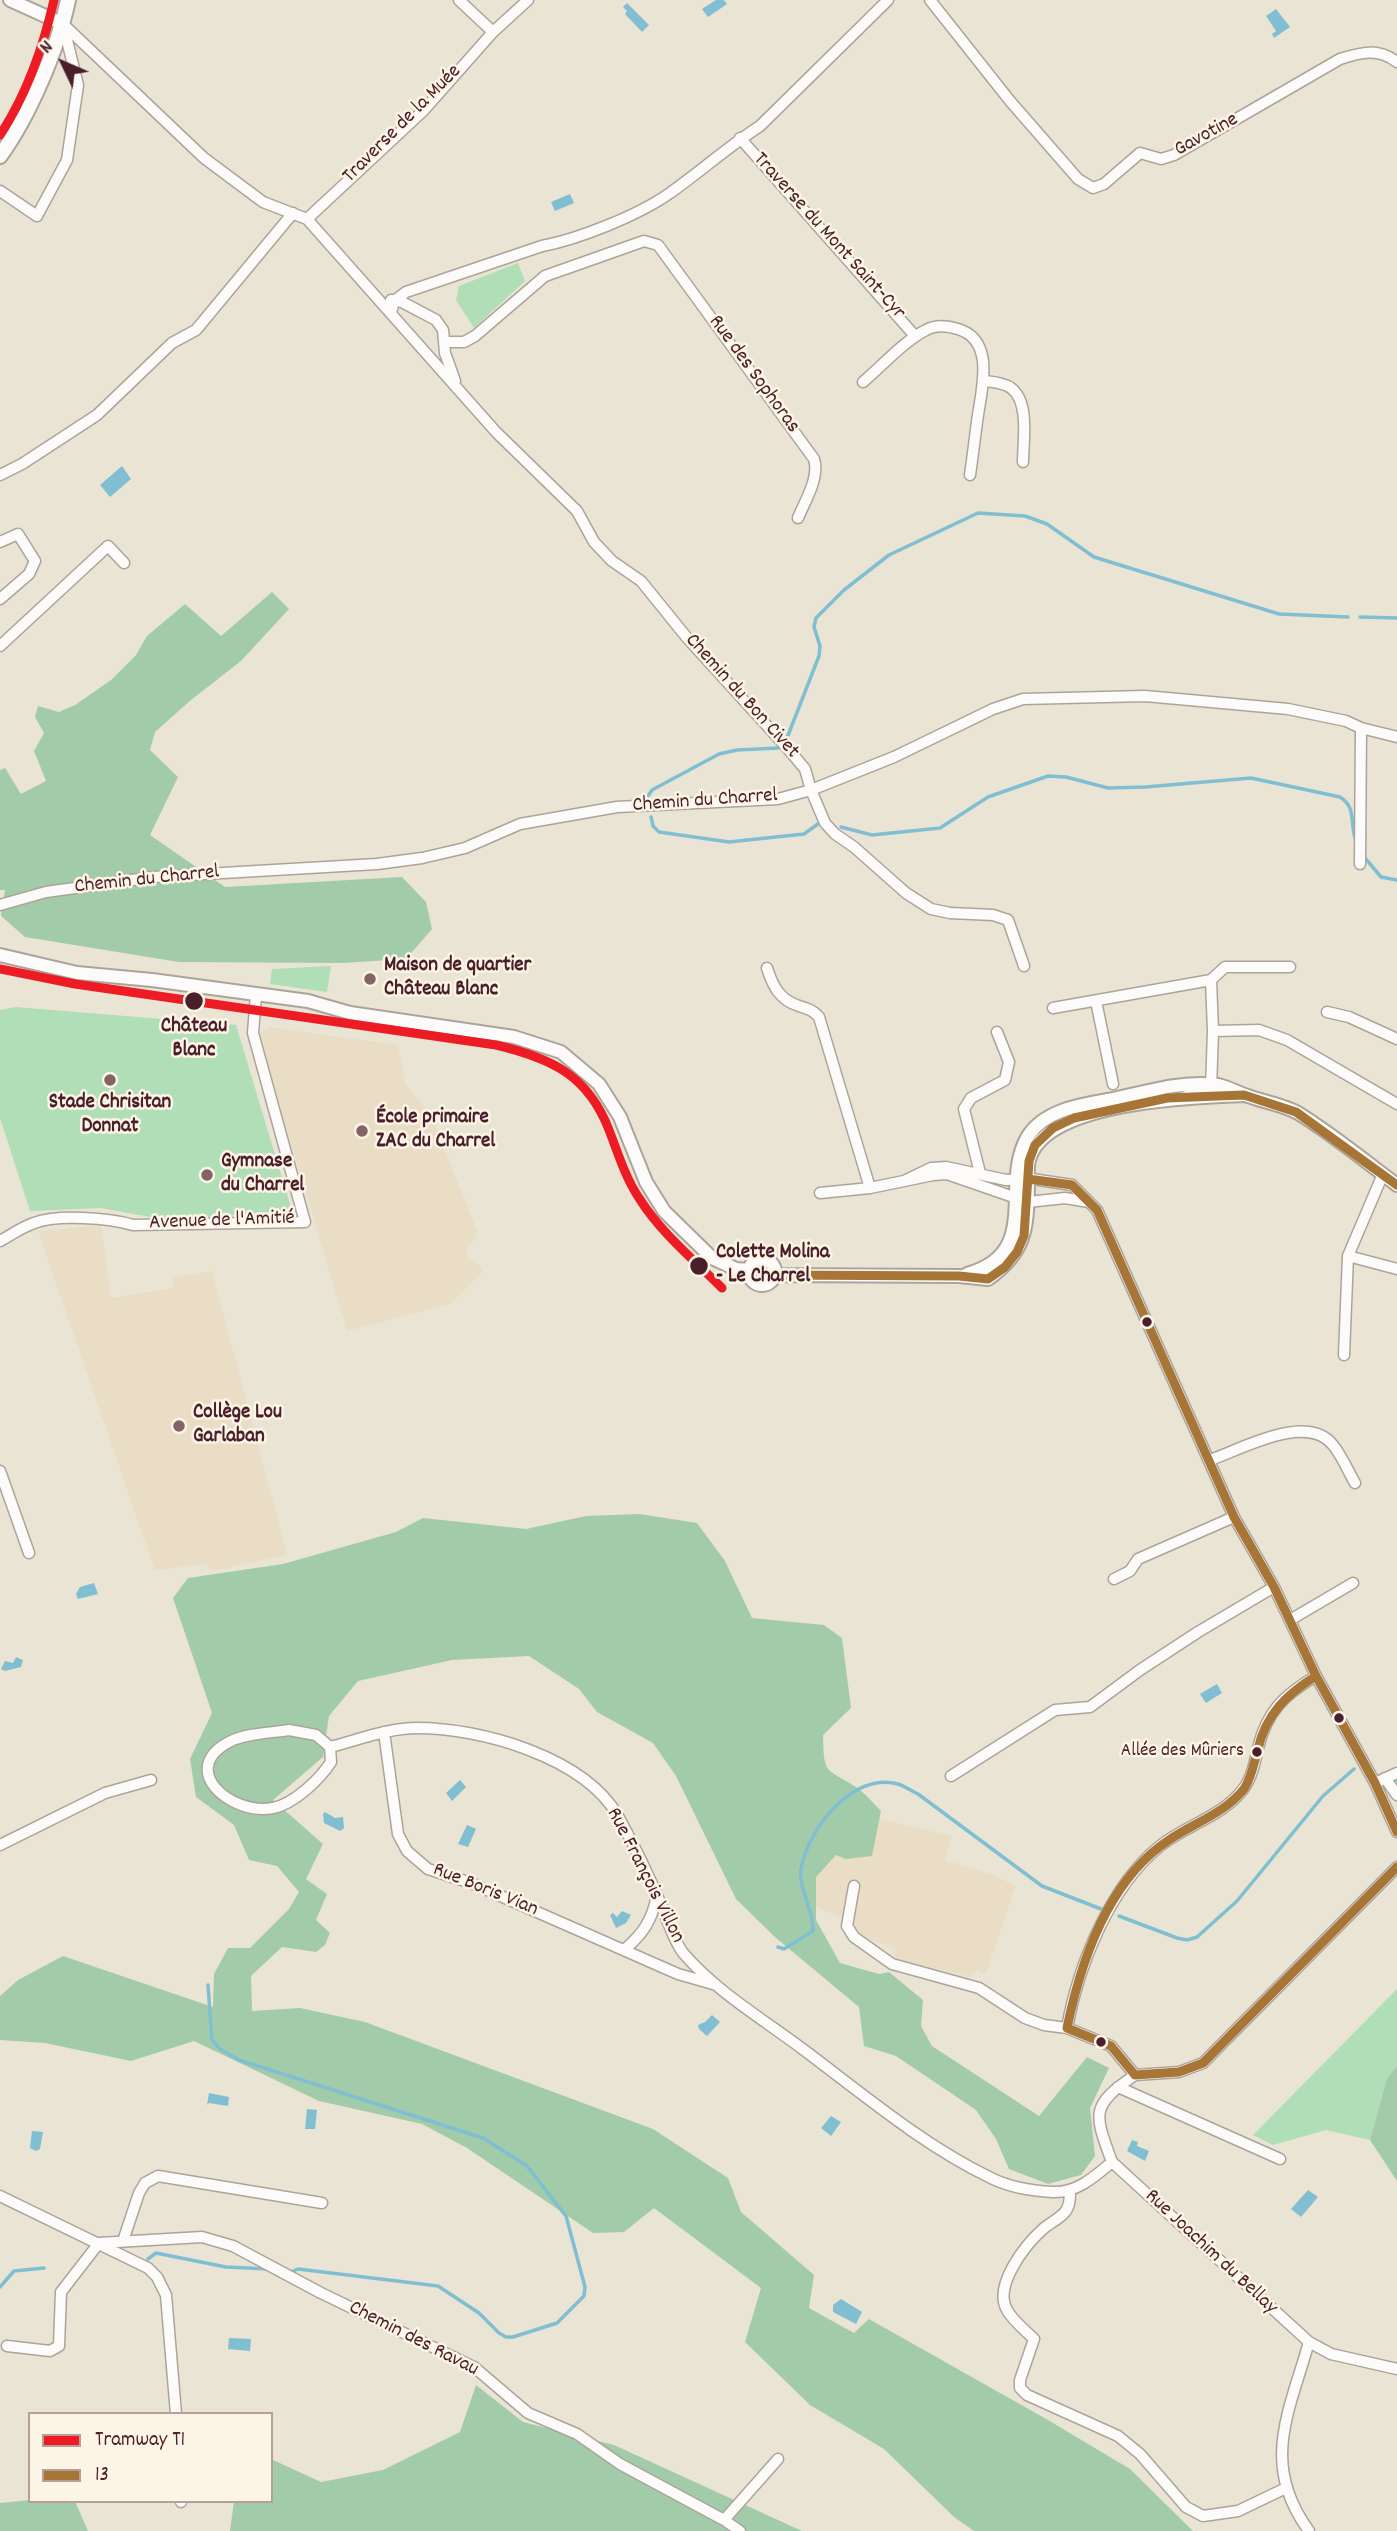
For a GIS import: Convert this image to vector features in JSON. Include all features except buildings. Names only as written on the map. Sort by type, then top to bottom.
[{"type":"main road","points":[[0,156],[9,144],[48,63],[63,24],[68,0]]},
{"type":"street","points":[[0,191],[37,216],[67,160],[78,85],[63,24],[10,0]]},
{"type":"street","points":[[459,0],[493,32]]},
{"type":"street","name":"Traverse de la Muée","points":[[307,219],[424,110],[493,32],[528,0]]},
{"type":"street","points":[[391,313],[394,301],[406,292],[542,246],[564,242],[641,210],[668,194],[761,125],[887,0]]},
{"type":"street","name":"Gavotine","points":[[930,0],[1010,101],[1078,178],[1093,188],[1104,184],[1140,153],[1161,159],[1174,155],[1340,59],[1358,53],[1374,52],[1385,53],[1397,62]]},
{"type":"street","name":"Chemin du Bon Civet","points":[[63,24],[204,158],[263,202],[307,219],[528,466],[542,475],[576,511],[594,542],[612,561],[642,581],[688,639],[805,769],[825,823],[835,834],[931,909],[950,913],[993,915],[1008,920],[1024,966]]},
{"type":"street","name":"Traverse du Mont Saint-Cyr","points":[[740,138],[915,336]]},
{"type":"street","points":[[0,475],[22,464],[97,415],[172,343],[196,330],[293,213]]},
{"type":"street","name":"Rue des Sophoras","points":[[445,342],[464,342],[475,336],[545,276],[644,242],[652,242],[658,245],[814,459],[817,467],[815,476],[798,518]]},
{"type":"street","name":"Chemin du Bon Civet","points":[[377,297],[402,302],[436,320],[443,330],[448,365],[459,391]]},
{"type":"street","name":"Traverse du Mont Saint-Cyr","points":[[863,382],[915,336],[929,328],[948,326],[963,330],[974,340],[982,358],[985,381],[970,475]]},
{"type":"street","points":[[985,381],[1009,386],[1018,395],[1022,408],[1023,462]]},
{"type":"street","points":[[0,542],[19,534],[35,561],[29,575],[0,599]]},
{"type":"street","points":[[0,646],[108,546],[124,563]]},
{"type":"street","name":"Chemin du Charrel","points":[[0,905],[46,892],[154,877],[377,864],[422,858],[465,848],[520,824],[617,807],[778,799],[811,790],[894,757],[993,709],[1023,699],[1144,696],[1288,709],[1346,721],[1361,728],[1397,737]]},
{"type":"street","points":[[1360,864],[1361,728]]},
{"type":"street","points":[[0,955],[77,973],[152,980],[308,1002],[349,1013],[514,1037],[561,1052],[599,1084],[620,1118],[646,1182],[664,1211],[712,1258],[736,1269],[750,1270]]},
{"type":"street","points":[[1053,1008],[1211,980],[1225,967],[1290,967]]},
{"type":"street","points":[[767,968],[776,991],[786,1001],[813,1010],[819,1017],[870,1188]]},
{"type":"street","points":[[1211,980],[1211,1091]]},
{"type":"street","name":"Avenue de l'Amitié","points":[[0,1241],[36,1222],[53,1219],[114,1220],[146,1226],[304,1222],[253,1033],[256,995]]},
{"type":"street","points":[[1097,1000],[1113,1084]]},
{"type":"street","points":[[1327,1012],[1349,1017],[1397,1039]]},
{"type":"street","points":[[1213,1031],[1259,1030],[1287,1040],[1397,1104]]},
{"type":"street","points":[[980,1173],[964,1109],[971,1098],[1005,1080],[1009,1062],[997,1032]]},
{"type":"street","points":[[1023,1189],[1018,1157],[1034,1128],[1048,1118],[1071,1107],[1188,1084],[1211,1091],[1244,1095],[1296,1112],[1397,1185]]},
{"type":"street","points":[[775,1275],[959,1276],[985,1269],[998,1259],[1008,1246],[1014,1233],[1029,1161],[1035,1145],[1054,1128],[1074,1118],[1211,1091]]},
{"type":"street","points":[[905,1180],[939,1167],[980,1173],[1006,1180],[1023,1189],[1072,1185],[1097,1210],[1234,1517],[1274,1587],[1316,1676],[1380,1781],[1397,1832]]},
{"type":"street","points":[[820,1194],[947,1174],[1091,1203]]},
{"type":"street","points":[[1344,1355],[1348,1256],[1383,1174]]},
{"type":"street","points":[[1348,1256],[1397,1269]]},
{"type":"street","points":[[764,1259],[773,1264],[775,1275],[769,1283],[758,1284],[750,1277],[750,1270],[753,1263],[764,1259]]},
{"type":"street","points":[[1210,1460],[1292,1430],[1307,1431],[1322,1436],[1332,1444],[1355,1483]]},
{"type":"street","points":[[0,1471],[29,1553]]},
{"type":"street","points":[[1114,1579],[1130,1571],[1138,1559],[1234,1517]]},
{"type":"street","points":[[1290,1620],[1353,1583]]},
{"type":"street","points":[[951,1776],[1055,1710],[1090,1707],[1198,1632],[1274,1587]]},
{"type":"street","points":[[1067,2028],[1081,1972],[1121,1889],[1140,1865],[1162,1844],[1223,1807],[1244,1788],[1253,1770],[1268,1718],[1278,1704],[1316,1676]]},
{"type":"street","name":"Rue François Villon","points":[[330,1748],[384,1732],[416,1728],[471,1733],[520,1745],[564,1767],[598,1792],[617,1814],[682,1952],[713,1984],[923,2138],[993,2179],[1027,2189],[1070,2191]]},
{"type":"street","points":[[289,1730],[316,1735],[330,1748],[331,1762],[327,1769],[295,1798],[276,1808],[258,1809],[223,1797],[212,1787],[208,1771],[211,1758],[220,1748],[234,1740],[289,1730]]},
{"type":"street","name":"Rue Boris Vian","points":[[384,1732],[398,1835],[407,1851],[428,1870],[471,1883],[678,1974]]},
{"type":"street","points":[[1380,1781],[1397,1773]]},
{"type":"street","points":[[0,1845],[105,1793],[150,1780]]},
{"type":"street","points":[[1380,1781],[1397,1795]]},
{"type":"street","points":[[1286,2488],[1238,2511],[1203,2516],[1186,2507],[1140,2454],[1118,2436],[1027,2395],[1020,2388],[1020,2380],[1034,2339],[1008,2313],[1003,2301],[1009,2275],[1020,2254],[1042,2230],[1065,2212],[1070,2191],[1089,2181],[1112,2162],[1099,2125],[1101,2107],[1109,2094],[1135,2075],[1179,2072],[1203,2063],[1397,1867]]},
{"type":"street","points":[[854,1886],[847,1926],[854,1937],[892,1964],[979,1988],[1026,2018],[1044,2025],[1067,2028],[1111,2046],[1135,2075]]},
{"type":"street","points":[[625,1949],[640,1936],[649,1923],[657,1896]]},
{"type":"street","name":"Rue François Villon","points":[[678,1974],[713,1984]]},
{"type":"street","points":[[1118,2087],[1280,2159]]},
{"type":"street","name":"Rue Joachim du Bellay","points":[[1112,2162],[1309,2342],[1331,2354],[1397,2370]]},
{"type":"street","points":[[123,2241],[139,2193],[145,2183],[158,2176],[322,2203]]},
{"type":"street","points":[[0,2196],[148,2268],[157,2277],[166,2295],[176,2412]]},
{"type":"street","name":"Chemin des Ravau","points":[[99,2244],[202,2237],[233,2246],[343,2305],[474,2367],[528,2413],[577,2434],[620,2464],[724,2519],[740,2531]]},
{"type":"street","points":[[7,2346],[50,2351],[59,2346],[61,2291],[99,2244]]},
{"type":"street","points":[[1309,2342],[1283,2435],[1280,2460],[1294,2511],[1309,2531]]},
{"type":"street","points":[[724,2519],[778,2459]]},
{"type":"shaded area","name":"École primaire ZAC du Charrel","points":[[269,1027],[398,1045],[406,1085],[431,1115],[477,1231],[474,1241],[466,1245],[467,1258],[477,1262],[482,1271],[450,1304],[347,1331],[260,1034]]},
{"type":"shaded area","name":"Collège Lou Garlaban","points":[[101,1225],[111,1298],[173,1288],[172,1278],[212,1271],[287,1555],[212,1571],[208,1564],[155,1570],[38,1231]]},
{"type":"shaded area","points":[[842,1810],[952,1836],[945,1860],[993,1875],[1016,1886],[985,1975],[978,1969],[971,1977],[894,1958],[896,1950],[890,1944],[888,1946],[864,1938],[861,1946],[847,1937],[843,1927],[844,1918],[819,1909],[806,1888]]},
{"type":"green space","points":[[518,263],[525,281],[474,328],[456,300],[459,286]]},
{"type":"green space","points":[[272,592],[289,609],[241,661],[155,732],[150,750],[178,777],[150,835],[225,887],[402,877],[426,902],[432,929],[406,959],[342,963],[179,962],[25,937],[1,916],[5,890],[0,890],[0,770],[5,768],[21,794],[46,781],[34,751],[44,733],[35,717],[38,706],[59,712],[75,705],[111,680],[136,655],[147,636],[185,604],[221,636]]},
{"type":"green space","points":[[331,966],[327,992],[270,984],[272,969]]},
{"type":"green space","points":[[15,1007],[236,1025],[292,1211],[166,1220],[101,1208],[30,1211],[0,1118],[0,1010]]},
{"type":"green space","points":[[640,1514],[697,1523],[725,1561],[752,1618],[824,1625],[842,1638],[851,1708],[823,1735],[824,1758],[832,1773],[859,1789],[881,1811],[872,1856],[846,1859],[836,1855],[816,1877],[816,1920],[840,1963],[879,1974],[889,1972],[923,2000],[921,2026],[932,2046],[1039,2116],[1087,2057],[1109,2068],[1090,2108],[1095,2156],[1081,2175],[1048,2184],[1009,2169],[996,2139],[976,2110],[896,2056],[864,2046],[859,2007],[776,1938],[736,1899],[676,1776],[653,1743],[597,1712],[579,1689],[529,1656],[452,1660],[358,1681],[329,1716],[323,1757],[273,1800],[323,1844],[306,1879],[327,1894],[316,1920],[330,1933],[325,1945],[316,1952],[282,1947],[251,1976],[252,2011],[300,2008],[365,2022],[653,2129],[728,2178],[741,2212],[814,2275],[809,2308],[854,2333],[869,2319],[1048,2420],[1130,2469],[1193,2531],[974,2531],[954,2517],[884,2449],[810,2405],[745,2342],[761,2288],[654,2208],[624,2232],[593,2233],[467,2148],[422,2124],[319,2101],[194,2041],[131,2061],[45,2043],[0,2040],[0,1996],[18,1980],[63,1956],[213,2007],[214,1974],[228,1948],[250,1948],[289,1909],[299,1892],[277,1866],[249,1860],[234,1825],[196,1797],[190,1759],[212,1713],[173,1598],[188,1578],[283,1564],[396,1532],[423,1518],[526,1529],[586,1516]]},
{"type":"green space","points":[[1397,1989],[1397,2066],[1387,2078],[1370,2140],[1326,2130],[1273,2145],[1253,2135]]},
{"type":"green space","points":[[1397,2066],[1397,2181],[1370,2140],[1387,2078]]},
{"type":"green space","points":[[476,2385],[523,2422],[614,2445],[802,2531],[230,2531],[234,2503],[273,2503],[273,2460],[321,2482],[383,2470],[460,2432]]},
{"type":"green space","points":[[28,2500],[28,2503],[76,2503],[88,2531],[0,2531],[0,2503]]},
{"type":"water","points":[[716,0],[724,0],[727,4],[708,17],[702,9]]},
{"type":"water","points":[[627,3],[649,25],[642,32],[625,14],[627,11],[623,7]]},
{"type":"water","points":[[1276,9],[1290,27],[1274,38],[1272,34],[1276,31],[1266,16]]},
{"type":"water","points":[[570,194],[574,203],[555,211],[551,202]]},
{"type":"water","points":[[122,466],[131,479],[110,497],[100,485]]},
{"type":"water","points":[[94,1583],[98,1594],[78,1599],[76,1594],[80,1587]]},
{"type":"water","points":[[16,1657],[23,1660],[21,1667],[5,1671],[1,1669],[5,1661],[13,1663]]},
{"type":"water","points":[[1217,1684],[1222,1693],[1206,1703],[1200,1694]]},
{"type":"water","points":[[460,1780],[466,1787],[452,1801],[446,1793]]},
{"type":"water","points":[[325,1812],[335,1818],[343,1817],[344,1828],[340,1831],[324,1823]]},
{"type":"water","points":[[467,1825],[476,1829],[468,1847],[458,1844]]},
{"type":"water","points":[[622,1911],[631,1915],[626,1923],[616,1928],[610,1915],[613,1913],[617,1917]]},
{"type":"water","points":[[712,2015],[720,2022],[707,2036],[698,2025]]},
{"type":"water","points":[[209,2093],[229,2097],[228,2106],[207,2105]]},
{"type":"water","points":[[307,2109],[317,2110],[315,2129],[305,2129]]},
{"type":"water","points":[[831,2116],[841,2122],[831,2136],[821,2128]]},
{"type":"water","points":[[32,2131],[43,2132],[40,2149],[36,2151],[30,2148]]},
{"type":"water","points":[[1132,2140],[1138,2142],[1137,2146],[1149,2151],[1145,2161],[1127,2151]]},
{"type":"water","points":[[1308,2190],[1318,2197],[1301,2217],[1291,2209]]},
{"type":"water","points":[[841,2299],[862,2312],[856,2324],[833,2312],[833,2305]]},
{"type":"water","points":[[229,2338],[251,2339],[250,2351],[228,2349]]},
{"type":"waterway","points":[[787,738],[819,656],[820,646],[814,627],[816,618],[844,590],[889,555],[978,513],[1025,516],[1047,524],[1094,557],[1279,614],[1348,617]]},
{"type":"waterway","points":[[1360,617],[1397,618]]},
{"type":"waterway","points":[[648,796],[652,790],[719,754],[737,750],[778,748]]},
{"type":"waterway","points":[[841,827],[872,835],[940,828],[988,797],[1048,776],[1066,777],[1108,788],[1251,778],[1340,797],[1350,810],[1355,838]]},
{"type":"waterway","points":[[651,817],[653,826],[659,832],[729,842],[804,834],[818,824]]},
{"type":"waterway","points":[[1365,858],[1381,877],[1397,880]]},
{"type":"waterway","points":[[1119,1916],[1177,1938],[1187,1940],[1197,1937],[1237,1901],[1323,1796],[1354,1769]]},
{"type":"waterway","points":[[778,1947],[784,1949],[813,1931],[801,1876],[801,1868],[813,1836],[835,1806],[849,1795],[865,1786],[881,1783],[898,1784],[918,1794],[1042,1886],[1101,1909]]},
{"type":"waterway","points":[[208,1985],[212,2040],[220,2049],[239,2060],[483,2138],[527,2166],[566,2216],[585,2287],[584,2296],[557,2323],[506,2337],[479,2313],[438,2286],[298,2269],[291,2272]]},
{"type":"waterway","points":[[148,2259],[156,2253],[226,2267],[269,2269]]},
{"type":"waterway","points":[[0,2287],[14,2271],[44,2268]]},
{"type":"tram line","name":"T1","points":[[0,135],[33,70],[54,0]]},
{"type":"tram line","name":"T1","points":[[0,969],[75,984],[496,1045],[550,1063],[579,1082],[590,1095],[600,1111],[639,1198],[657,1223],[722,1288]]},
{"type":"transit line","name":"13","points":[[775,1275],[959,1276],[988,1279],[1005,1267],[1017,1252],[1024,1236],[1029,1161],[1035,1145],[1053,1128],[1074,1118],[1167,1098],[1244,1095],[1296,1112],[1397,1185]]},
{"type":"transit line","name":"13","points":[[1028,1179],[1072,1185],[1097,1210],[1234,1517],[1274,1587],[1316,1676],[1375,1783],[1397,1832]]},
{"type":"transit line","name":"13","points":[[1067,2028],[1089,1949],[1100,1924],[1129,1877],[1169,1840],[1228,1805],[1244,1789],[1272,1715],[1296,1690],[1316,1676]]},
{"type":"transit line","name":"13","points":[[1135,2075],[1179,2072],[1203,2063],[1397,1867]]},
{"type":"transit line","name":"13","points":[[1067,2028],[1111,2046],[1135,2075]]},
{"type":"place","name":"Maison de quartier Château Blanc","points":[[370,979]]},
{"type":"place","name":"Château Blanc","points":[[194,1001]]},
{"type":"place","name":"Stade Chrisitan Donnat","points":[[110,1080]]},
{"type":"place","name":"École primaire ZAC du Charrel","points":[[362,1131]]},
{"type":"place","name":"Gymnase du Charrel","points":[[207,1175]]},
{"type":"place","name":"Colette Molina - Le Charrel","points":[[699,1266]]},
{"type":"place","name":"Collège Lou Garlaban","points":[[179,1426]]},
{"type":"place","name":"Allée des Mûriers","points":[[1257,1752]]}]
